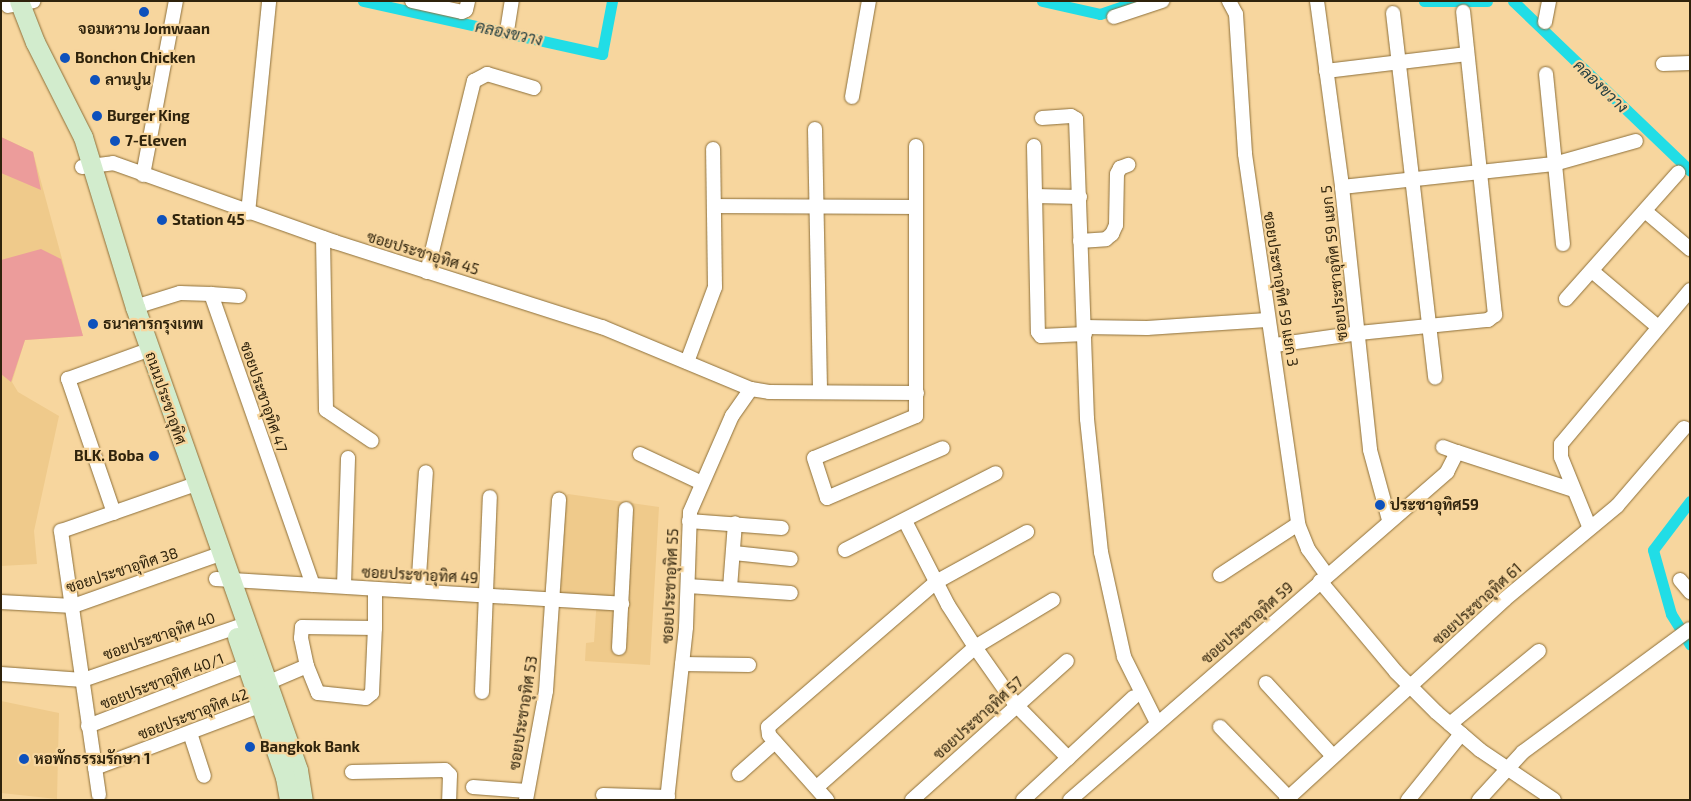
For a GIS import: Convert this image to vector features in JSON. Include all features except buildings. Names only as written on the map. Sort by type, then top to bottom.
[{"type":"main road","name":"ถนนประชาอุทิศ","points":[[18,3],[61,113],[87,165],[135,307],[190,486]]},
{"type":"main road","name":"ถนนประชาอุทิศ","points":[[87,165],[103,245],[140,353],[190,486],[267,703],[302,784],[303,800]]},
{"type":"main road","name":"ถนนประชาอุทิศ","points":[[240,626],[247,665],[261,685]]},
{"type":"main road","name":"ถนนประชาอุทิศ","points":[[267,703],[289,800]]},
{"type":"street","points":[[143,175],[176,1]]},
{"type":"street","points":[[248,213],[269,1]]},
{"type":"street","points":[[421,2],[465,12],[468,1]]},
{"type":"street","points":[[508,31],[512,1]]},
{"type":"street","points":[[852,98],[869,1]]},
{"type":"street","points":[[1114,17],[1162,1]]},
{"type":"street","name":"ซอยประชาอุทิศ 59 แยก 3","points":[[1229,1],[1236,14],[1245,154],[1267,320],[1274,346],[1298,524],[1308,549],[1323,578],[1410,686],[1461,734],[1506,769],[1554,800]]},
{"type":"street","name":"ซอยประชาอุทิศ 59 แยก 5","points":[[1317,1],[1342,187],[1370,450],[1389,520]]},
{"type":"street","points":[[1545,22],[1549,1]]},
{"type":"street","points":[[1274,346],[1359,333],[1488,320],[1495,315],[1462,12]]},
{"type":"street","points":[[1393,13],[1414,179],[1428,327],[1436,378]]},
{"type":"street","points":[[1326,71],[1467,54]]},
{"type":"street","points":[[1663,64],[1690,63]]},
{"type":"street","points":[[427,272],[474,81],[487,74],[534,88]]},
{"type":"street","points":[[1546,74],[1563,244]]},
{"type":"street","points":[[1042,118],[1071,116],[1076,119],[1092,484],[1101,552],[1124,657],[1157,723]]},
{"type":"street","points":[[815,129],[820,391]]},
{"type":"street","points":[[1342,187],[1554,164],[1636,141]]},
{"type":"street","points":[[916,146],[916,416],[814,458],[827,498],[943,448]]},
{"type":"street","points":[[1034,146],[1038,332],[1041,336],[1085,331],[1267,320]]},
{"type":"street","points":[[687,362],[713,298],[715,206],[713,149]]},
{"type":"street","name":"ซอยประชาอุทิศ 45","points":[[87,165],[113,163],[248,213],[323,238],[427,272],[537,304],[751,389],[769,392],[917,393]]},
{"type":"street","points":[[1080,241],[1106,239],[1112,234],[1116,225],[1117,174],[1120,168],[1128,165]]},
{"type":"street","points":[[1566,299],[1678,173]]},
{"type":"street","points":[[1035,196],[1080,197]]},
{"type":"street","points":[[715,206],[916,207]]},
{"type":"street","points":[[1645,211],[1690,249]]},
{"type":"street","points":[[323,238],[326,410],[372,441]]},
{"type":"street","points":[[1592,271],[1658,327]]},
{"type":"street","points":[[1589,526],[1560,457],[1561,444],[1690,290]]},
{"type":"street","points":[[135,307],[180,293],[239,296]]},
{"type":"street","name":"ซอยประชาอุทิศ 47","points":[[211,294],[312,585]]},
{"type":"street","points":[[114,512],[68,379],[140,353]]},
{"type":"street","name":"ซอยประชาอุทิศ 55","points":[[668,798],[688,586],[689,521],[702,483],[732,416],[751,389]]},
{"type":"street","name":"ซอยประชาอุทิศ 61","points":[[1287,799],[1332,755],[1589,526],[1617,506],[1684,428]]},
{"type":"street","name":"ซอยประชาอุทิศ 59","points":[[1070,800],[1389,520],[1447,472],[1450,450],[1573,490]]},
{"type":"street","points":[[640,454],[702,483]]},
{"type":"street","points":[[344,586],[348,458]]},
{"type":"street","points":[[418,591],[426,472]]},
{"type":"street","points":[[845,550],[996,473]]},
{"type":"street","points":[[99,795],[61,531],[190,486]]},
{"type":"street","points":[[482,692],[490,497]]},
{"type":"street","name":"ซอยประชาอุทิศ 53","points":[[527,796],[546,691],[554,600],[559,499]]},
{"type":"street","points":[[619,648],[626,509]]},
{"type":"street","points":[[689,521],[782,528]]},
{"type":"street","points":[[905,521],[936,582],[975,647],[1016,704],[1068,758]]},
{"type":"street","points":[[730,588],[735,523]]},
{"type":"street","points":[[1220,575],[1298,524]]},
{"type":"street","points":[[1027,532],[936,582],[772,722],[767,729],[775,742],[822,796],[975,647],[1054,600]]},
{"type":"street","points":[[734,553],[791,559]]},
{"type":"street","name":"ซอยประชาอุทิศ 38","points":[[1,602],[73,606],[215,556]]},
{"type":"street","name":"ซอยประชาอุทิศ 49","points":[[223,579],[622,604]]},
{"type":"street","points":[[1680,580],[1690,592]]},
{"type":"street","points":[[688,586],[791,593]]},
{"type":"street","points":[[375,589],[375,628],[373,690],[368,698],[318,693],[307,666],[301,638],[302,628],[375,628]]},
{"type":"street","name":"ซอยประชาอุทิศ 40","points":[[83,680],[240,626]]},
{"type":"street","points":[[1479,800],[1523,752],[1690,628]]},
{"type":"street","points":[[1450,724],[1539,651]]},
{"type":"street","name":"ซอยประชาอุทิศ 57","points":[[912,800],[1016,704],[1067,661]]},
{"type":"street","points":[[682,664],[749,665]]},
{"type":"street","name":"ซอยประชาอุทิศ 40/1","points":[[88,726],[247,665]]},
{"type":"street","points":[[261,685],[307,666]]},
{"type":"street","points":[[1,674],[83,680]]},
{"type":"street","points":[[1266,683],[1332,755]]},
{"type":"street","points":[[1023,800],[1134,697]]},
{"type":"street","name":"ซอยประชาอุทิศ 42","points":[[95,768],[267,703]]},
{"type":"street","points":[[1220,727],[1287,799]]},
{"type":"street","points":[[190,733],[204,776]]},
{"type":"street","points":[[1408,800],[1461,734]]},
{"type":"street","points":[[739,774],[775,742]]},
{"type":"street","points":[[352,772],[445,770],[450,775],[449,800]]},
{"type":"street","points":[[473,787],[527,796]]},
{"type":"street","points":[[603,795],[668,798]]},
{"type":"shaded area","points":[[1,137],[33,152],[83,336],[25,340],[12,382],[18,392],[59,416],[34,531],[37,564],[1,566]]},
{"type":"shaded area","points":[[1,137],[33,152],[41,190],[1,173]]},
{"type":"shaded area","points":[[41,249],[61,259],[83,336],[25,340],[11,382],[1,374],[1,260]]},
{"type":"shaded area","points":[[568,494],[659,507],[650,665],[585,661],[586,643],[594,642],[597,597],[557,594],[564,498]]},
{"type":"shaded area","points":[[1,701],[59,713],[57,799],[1,793]]},
{"type":"waterway","name":"คลองขวาง","points":[[363,1],[602,54],[612,1]]},
{"type":"waterway","name":"คลองขวาง","points":[[1042,1],[1100,14],[1137,1]]},
{"type":"waterway","name":"คลองขวาง","points":[[1424,1],[1487,1]]},
{"type":"waterway","name":"คลองขวาง","points":[[1513,1],[1690,171]]},
{"type":"waterway","name":"คลองขวาง","points":[[1690,501],[1653,550],[1671,614],[1690,644]]},
{"type":"place","name":"จอมหวาน Jomwaan","points":[[144,12]]},
{"type":"place","name":"Bonchon Chicken","points":[[65,58]]},
{"type":"place","name":"ลานปูน","points":[[95,80]]},
{"type":"place","name":"Burger King","points":[[97,116]]},
{"type":"place","name":"7-Eleven","points":[[115,141]]},
{"type":"place","name":"Station 45","points":[[162,220]]},
{"type":"place","name":"ธนาคารกรุงเทพ","points":[[93,324]]},
{"type":"place","name":"BLK. Boba","points":[[154,456]]},
{"type":"place","name":"ประชาอุทิศ59","points":[[1380,505]]},
{"type":"place","name":"Bangkok Bank","points":[[250,747]]},
{"type":"place","name":"หอพักธรรมรักษา 1","points":[[24,759]]}]
